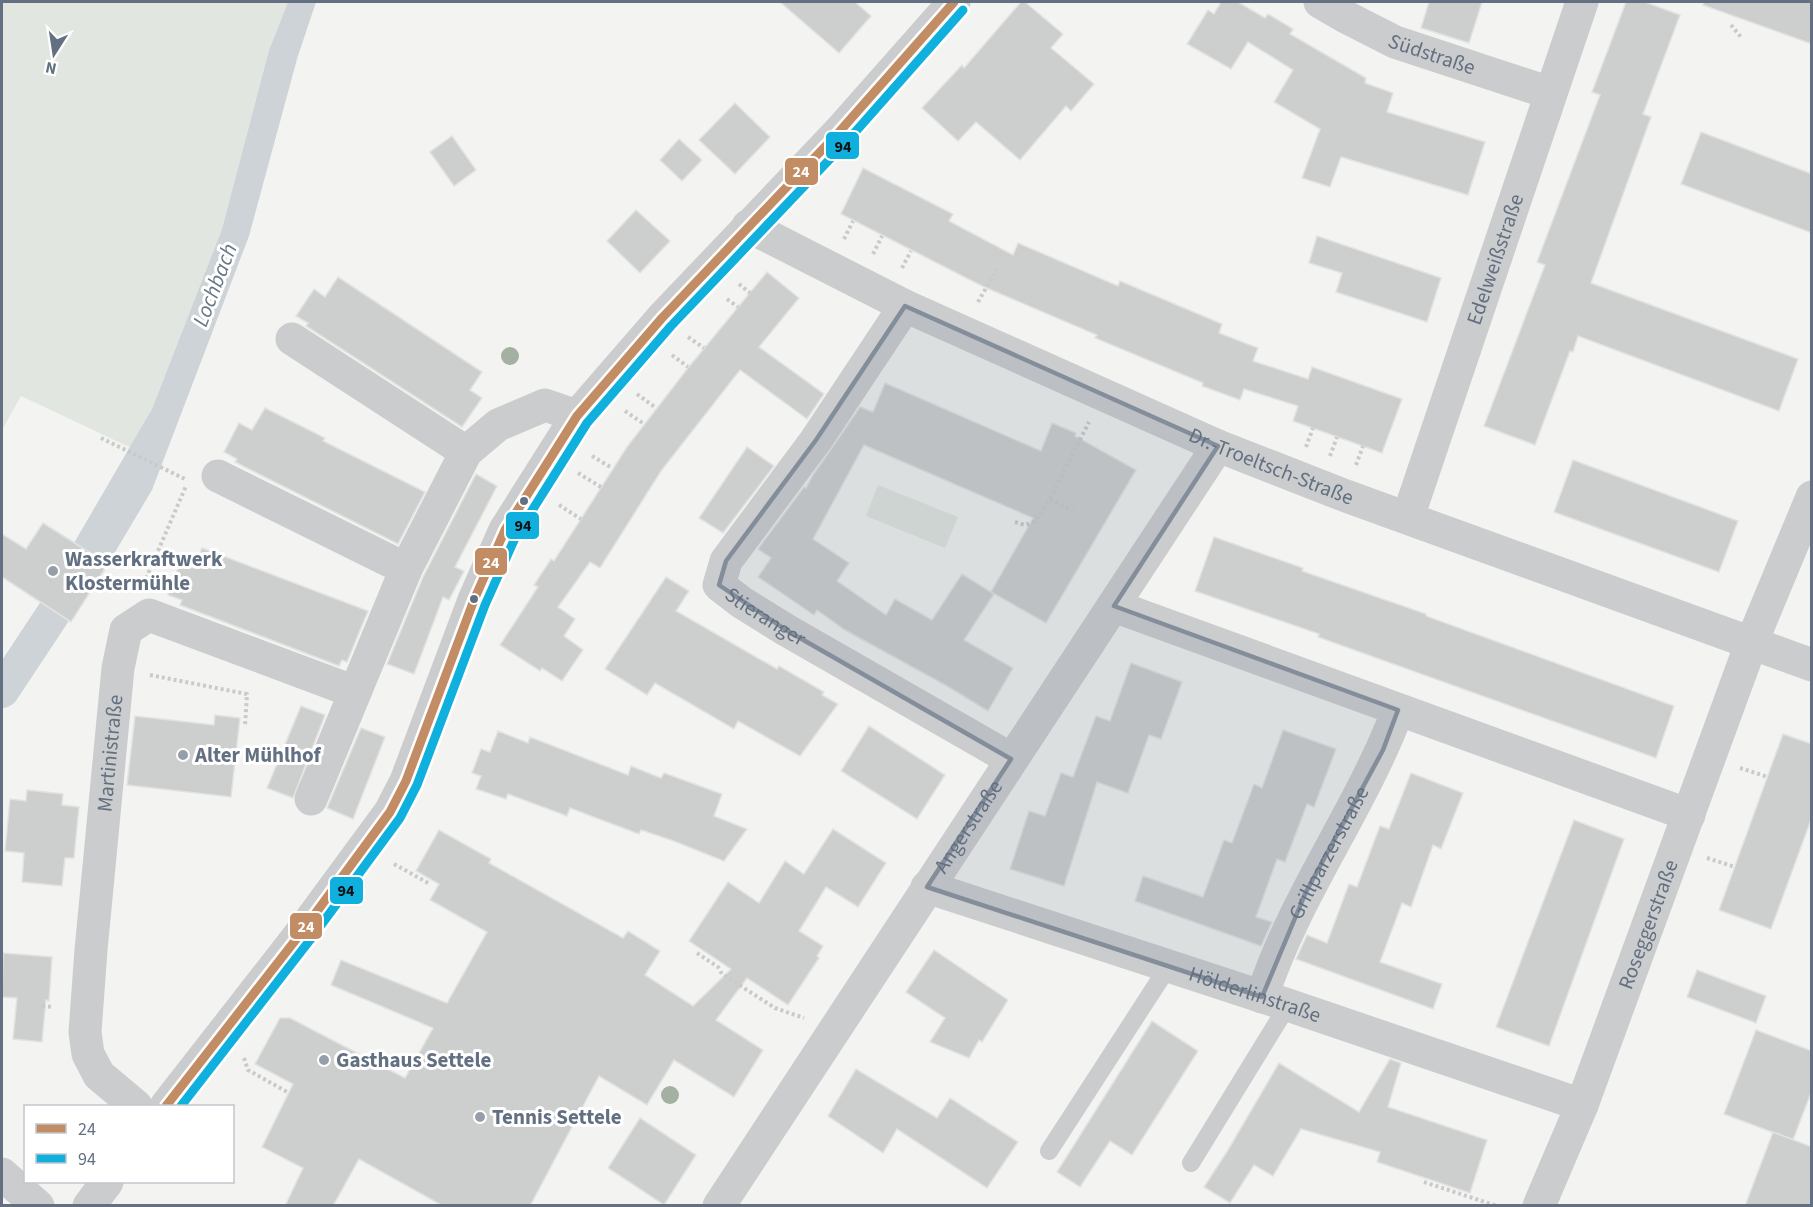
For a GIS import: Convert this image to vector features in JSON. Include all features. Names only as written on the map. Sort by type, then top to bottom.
[{"type":"street","points":[[168,1105],[390,813],[406,781],[474,600],[505,530],[577,416],[662,318],[840,130],[954,2]]},
{"type":"street","name":"Südstraße","points":[[1320,2],[1395,42],[1550,93]]},
{"type":"street","name":"Edelweißstraße","points":[[1407,517],[1582,2]]},
{"type":"street","name":"Dr.-Troeltsch-Straße","points":[[748,226],[905,306],[1218,446],[1812,665]]},
{"type":"street","name":"Stieranger","points":[[905,306],[816,440],[726,561],[719,585],[741,602],[786,630],[1011,759]]},
{"type":"street","points":[[292,339],[466,452]]},
{"type":"street","points":[[311,799],[406,568],[466,452],[498,425],[545,405],[577,416]]},
{"type":"street","name":"Angerstraße","points":[[719,1206],[1218,446]]},
{"type":"street","points":[[218,476],[406,568]]},
{"type":"street","name":"Roseggerstraße","points":[[1539,1206],[1582,1105],[1751,644],[1812,497]]},
{"type":"street","points":[[1114,606],[1689,815]]},
{"type":"street","points":[[149,615],[355,692]]},
{"type":"street","name":"Martinistraße","points":[[134,1105],[99,1075],[88,1054],[85,1032],[118,669],[126,630],[149,615]]},
{"type":"street","name":"Grillparzerstraße","points":[[1275,1001],[1272,966],[1306,892],[1383,750],[1398,710]]},
{"type":"street","name":"Hölderlinstraße","points":[[927,887],[1582,1105]]},
{"type":"street","points":[[2,1174],[38,1206]]},
{"type":"street","points":[[89,1206],[106,1183]]},
{"type":"lane","points":[[1049,1151],[1168,967]]},
{"type":"lane","points":[[1191,1163],[1275,1001]]},
{"type":"path","points":[[1731,25],[1741,37]]},
{"type":"path","points":[[1015,522],[1025,525],[1034,522],[1050,499],[1102,394]]},
{"type":"path","points":[[101,438],[188,481],[145,581],[149,615]]},
{"type":"path","points":[[1050,499],[1073,511]]},
{"type":"path","points":[[118,669],[247,694],[245,726]]},
{"type":"path","points":[[1731,765],[1767,777]]},
{"type":"path","points":[[365,848],[430,884]]},
{"type":"path","points":[[1698,854],[1735,867]]},
{"type":"path","points":[[697,952],[718,967],[722,974],[776,1008],[790,1014],[800,1015],[830,1035]]},
{"type":"path","points":[[251,1072],[289,1093]]},
{"type":"path","points":[[1424,1182],[1497,1206]]},
{"type":"highlighted area","points":[[905,306],[1218,446],[1114,606],[1398,710],[1383,750],[1306,892],[1262,997],[927,887],[1011,759],[786,630],[719,585],[726,561],[816,440]]},
{"type":"shaded area","points":[[2,2],[288,2],[269,50],[222,229],[152,409],[131,448],[21,396],[2,430]]},
{"type":"shaded area","points":[[878,485],[958,517],[945,548],[866,516]]},
{"type":"water","points":[[288,2],[316,2],[297,59],[249,236],[152,490],[108,564],[74,543],[152,409],[222,229],[269,50]]},
{"type":"building","points":[[780,2],[855,2],[871,16],[839,53]]},
{"type":"building","points":[[1021,2],[1025,2],[1063,34],[1051,48],[1094,84],[1071,111],[1066,106],[1020,160],[976,122],[958,141],[922,108],[962,65],[964,68]]},
{"type":"building","points":[[1221,2],[1238,2],[1265,18],[1268,14],[1293,29],[1290,34],[1366,78],[1365,83],[1393,93],[1387,112],[1485,142],[1468,195],[1341,157],[1330,187],[1302,178],[1320,129],[1274,102],[1293,70],[1248,42],[1231,69],[1187,44],[1208,10],[1214,14]]},
{"type":"building","points":[[1429,2],[1482,2],[1469,43],[1421,28]]},
{"type":"building","points":[[1626,2],[1645,2],[1680,15],[1643,114],[1651,117],[1591,283],[1798,359],[1779,411],[1578,336],[1573,352],[1570,351],[1535,445],[1484,426],[1545,265],[1537,262],[1600,95],[1592,92]]},
{"type":"building","points":[[1704,2],[1812,2],[1812,44],[1703,5]]},
{"type":"building","points":[[735,103],[770,137],[735,174],[699,140]]},
{"type":"building","points":[[1701,132],[1812,174],[1812,233],[1681,184]]},
{"type":"building","points":[[452,136],[476,170],[454,186],[430,152]]},
{"type":"building","points":[[679,139],[702,160],[682,181],[660,160]]},
{"type":"building","points":[[863,168],[953,214],[949,221],[1013,255],[1018,243],[1118,286],[1120,281],[1222,324],[1219,333],[1258,348],[1253,361],[1308,379],[1312,367],[1402,399],[1382,453],[1293,421],[1298,406],[1244,389],[1240,400],[1202,386],[1203,383],[1095,338],[1097,335],[982,286],[841,214]]},
{"type":"building","points":[[636,210],[670,241],[640,273],[607,241]]},
{"type":"building","points":[[1317,236],[1441,278],[1427,322],[1336,292],[1342,273],[1309,263]]},
{"type":"building","points":[[767,272],[799,298],[759,347],[824,394],[807,419],[740,370],[661,471],[600,568],[590,562],[558,607],[575,619],[564,636],[583,650],[562,681],[542,668],[540,671],[500,645],[538,587],[534,585],[551,559],[554,561],[627,447]]},
{"type":"building","points":[[338,277],[482,372],[470,390],[482,398],[462,427],[306,326],[308,323],[296,316],[314,289],[325,297]]},
{"type":"building","points":[[885,383],[1041,451],[1052,423],[1076,433],[1075,436],[1136,470],[1046,623],[991,592],[1033,518],[864,445],[813,539],[849,563],[837,581],[886,615],[895,599],[932,620],[962,574],[994,594],[964,640],[1013,668],[988,711],[845,630],[817,610],[814,615],[758,577],[771,558],[758,549],[804,487],[806,488],[860,407],[873,412]]},
{"type":"building","points":[[265,408],[325,438],[323,441],[425,492],[398,544],[235,462],[237,459],[224,452],[239,423],[252,430]]},
{"type":"building","points":[[747,447],[774,466],[723,533],[699,518]]},
{"type":"building","points":[[1573,460],[1738,521],[1719,572],[1554,512]]},
{"type":"building","points":[[476,474],[497,486],[455,567],[464,571],[449,600],[443,597],[414,674],[387,664],[423,577]]},
{"type":"building","name":"Wasserkraftwerk Klostermühle","points":[[43,523],[108,564],[71,622],[2,577],[2,534],[26,549]]},
{"type":"building","points":[[1214,537],[1674,706],[1656,758],[1318,637],[1319,634],[1195,591]]},
{"type":"building","points":[[202,548],[368,611],[347,662],[342,660],[339,666],[180,605],[182,600],[168,595],[180,563],[194,568]]},
{"type":"building","points":[[666,577],[689,591],[676,611],[777,669],[779,666],[824,692],[822,695],[838,704],[800,756],[738,721],[734,729],[655,683],[647,695],[605,669]]},
{"type":"building","points":[[1131,663],[1182,682],[1161,739],[1149,735],[1128,793],[1097,782],[1064,886],[1010,869],[1029,811],[1045,816],[1061,773],[1073,777],[1096,716],[1110,721]]},
{"type":"building","points":[[301,706],[325,715],[293,798],[267,788]]},
{"type":"building","name":"Alter Mühlhof","points":[[215,715],[240,718],[231,797],[127,785],[135,716],[214,725]]},
{"type":"building","points":[[869,726],[945,775],[917,819],[841,771]]},
{"type":"building","points":[[361,728],[385,737],[353,819],[327,808]]},
{"type":"building","points":[[1283,730],[1336,749],[1314,807],[1307,804],[1285,862],[1277,859],[1256,917],[1272,922],[1261,946],[1135,901],[1143,876],[1203,897],[1224,840],[1232,843],[1254,784],[1262,788]]},
{"type":"building","points":[[498,731],[528,743],[530,737],[628,775],[631,766],[661,778],[664,773],[722,794],[714,816],[747,829],[724,861],[671,840],[641,830],[639,834],[570,808],[567,816],[508,794],[506,799],[476,789],[481,776],[472,773],[481,749],[490,752]]},
{"type":"building","points":[[1783,734],[1812,744],[1812,817],[1771,929],[1719,910]]},
{"type":"building","points":[[1411,773],[1463,793],[1441,849],[1433,845],[1411,907],[1402,903],[1380,962],[1442,984],[1433,1009],[1296,959],[1307,935],[1327,943],[1349,884],[1357,887],[1380,826],[1389,829]]},
{"type":"building","points":[[27,790],[63,794],[62,805],[79,807],[74,858],[65,858],[62,886],[22,882],[24,853],[5,851],[10,799],[26,801]]},
{"type":"building","points":[[1574,820],[1624,839],[1549,1046],[1496,1027]]},
{"type":"building","points":[[833,829],[886,863],[858,907],[826,887],[799,931],[823,946],[817,956],[819,958],[788,1005],[747,978],[716,1020],[763,1050],[734,1097],[674,1060],[647,1105],[599,1076],[530,1206],[443,1206],[359,1159],[333,1206],[285,1206],[303,1168],[262,1147],[293,1084],[255,1064],[280,1018],[290,1018],[405,1078],[433,1028],[331,985],[341,960],[447,1003],[487,932],[430,900],[439,884],[416,871],[439,830],[491,859],[489,863],[623,938],[628,931],[660,951],[645,975],[693,1006],[731,969],[689,941],[728,882],[759,903],[785,861],[804,874]]},
{"type":"building","points":[[934,950],[1008,1000],[982,1042],[979,1040],[969,1058],[930,1042],[945,1018],[906,992]]},
{"type":"building","points":[[3,953],[52,957],[49,1001],[46,1000],[42,1042],[13,1039],[17,998],[2,997]]},
{"type":"building","points":[[1697,970],[1766,996],[1756,1023],[1687,997]]},
{"type":"building","points":[[1152,1021],[1198,1051],[1132,1155],[1110,1141],[1080,1187],[1057,1172]]},
{"type":"building","points":[[1756,1030],[1812,1051],[1812,1090],[1793,1140],[1724,1114]]},
{"type":"building","points":[[1390,1059],[1401,1063],[1388,1107],[1487,1140],[1470,1193],[1377,1162],[1380,1152],[1301,1129],[1273,1176],[1254,1165],[1230,1203],[1204,1187],[1279,1063],[1359,1112]]},
{"type":"building","points":[[856,1069],[937,1118],[950,1098],[1018,1142],[987,1188],[897,1129],[883,1153],[828,1116]]},
{"type":"building","points":[[640,1118],[696,1155],[664,1205],[608,1168]]},
{"type":"building","points":[[1773,1132],[1812,1147],[1812,1206],[1745,1206]]},
{"type":"waterway","name":"Lochbach","points":[[2,691],[55,611]]},
{"type":"transit line","name":"24","points":[[167,1105],[301,933],[390,812],[406,781],[474,600],[505,530],[577,416],[662,318],[840,131],[954,2]]},
{"type":"transit line","name":"94","points":[[182,1105],[310,940],[400,818],[417,785],[485,605],[516,536],[587,423],[671,326],[849,139],[963,10]]},
{"type":"place","name":"Wasserkraftwerk Klostermühle","points":[[53,571]]},
{"type":"place","name":"Alter Mühlhof","points":[[183,755]]},
{"type":"place","name":"Gasthaus Settele","points":[[324,1060]]},
{"type":"place","name":"Tennis Settele","points":[[480,1117]]}]
